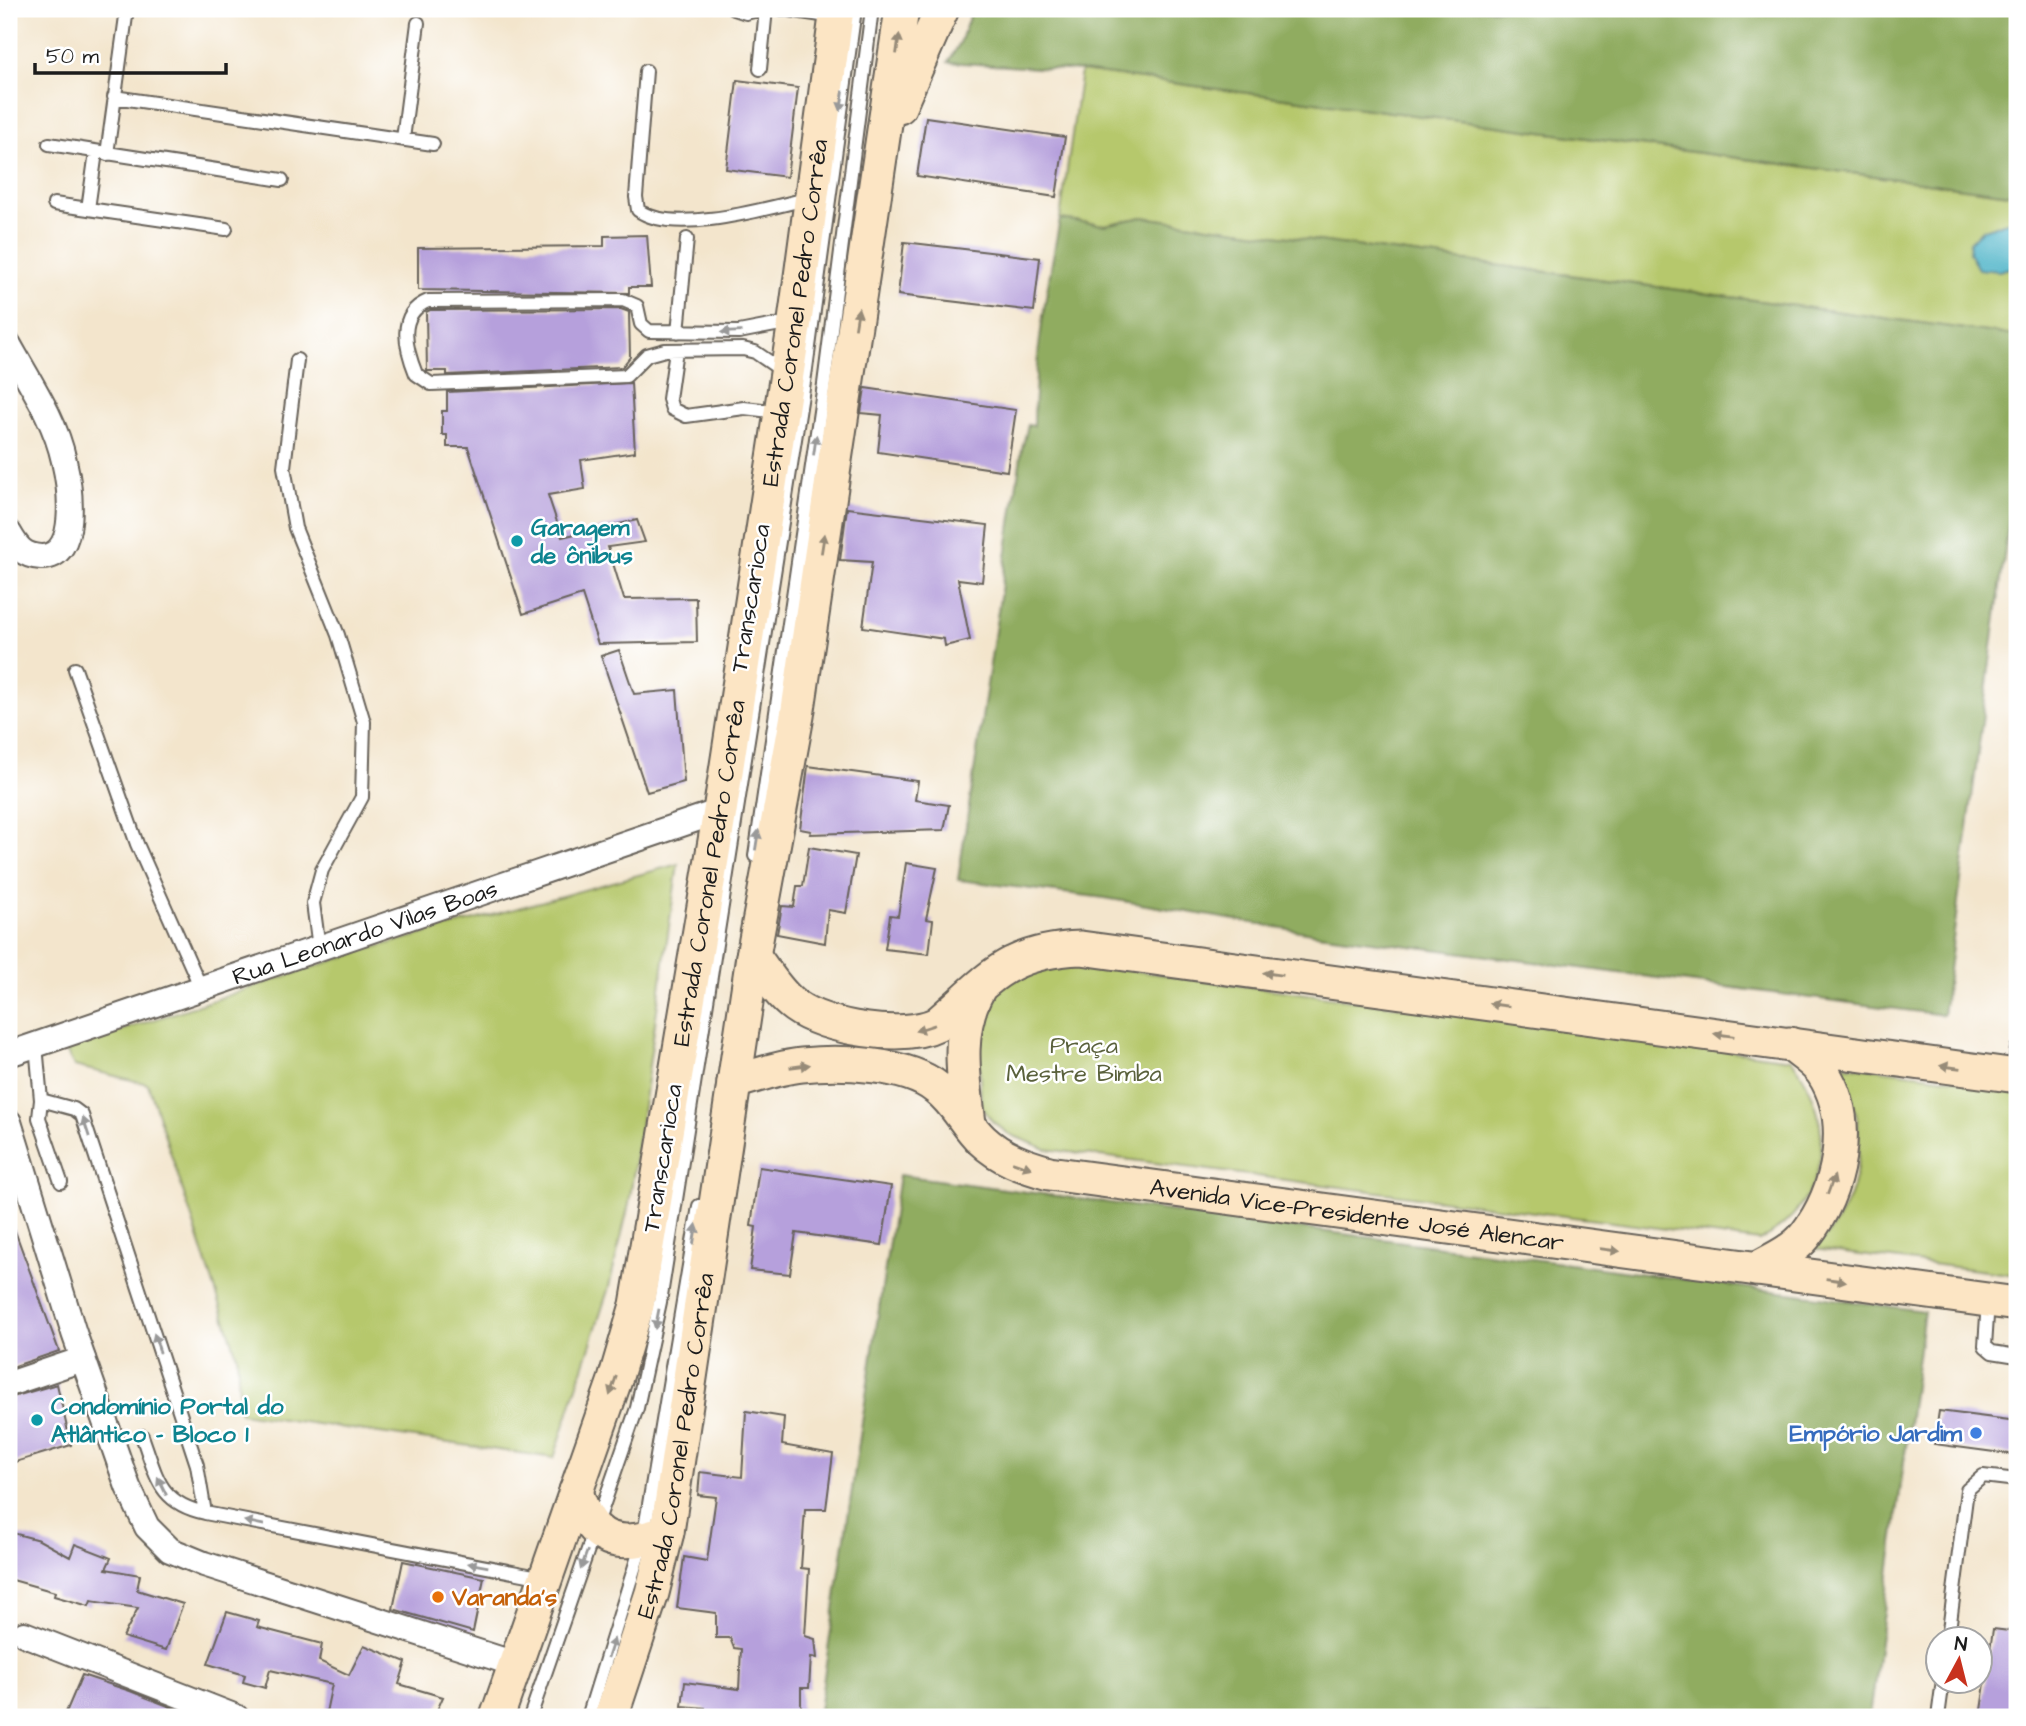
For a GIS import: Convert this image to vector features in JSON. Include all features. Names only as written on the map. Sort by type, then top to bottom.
[{"type":"main road","name":"Estrada Coronel Pedro Corrêa","points":[[611,1717],[652,1593],[655,1536],[734,1082],[753,956],[797,716],[885,138],[902,9]]},
{"type":"main road","points":[[885,138],[942,9]]},
{"type":"main road","name":"Estrada Coronel Pedro Corrêa","points":[[497,1717],[637,1305],[720,811],[795,321],[810,198],[842,12]]},
{"type":"main road","points":[[753,956],[793,1005],[813,1017],[876,1030],[926,1030],[999,971],[1023,957],[1049,949],[1081,948],[1790,1044],[2016,1067]]},
{"type":"main road","points":[[969,1124],[963,1046],[965,1021],[979,988]]},
{"type":"main road","points":[[1756,1269],[1803,1238],[1819,1214],[1839,1160],[1840,1129],[1826,1081],[1822,1072],[1790,1044]]},
{"type":"main road","name":"Avenida Vice-Presidente José Alencar","points":[[734,1082],[800,1065],[831,1063],[878,1067],[923,1079],[936,1087],[982,1140],[1013,1163],[1049,1173],[2003,1302]]},
{"type":"main road","points":[[576,1491],[583,1515],[595,1531],[615,1540],[655,1536]]},
{"type":"street","points":[[9,345],[52,422],[65,462],[69,504],[68,534],[64,547],[43,557],[13,541]]},
{"type":"street","name":"Rua Leonardo Vilas Boas","points":[[9,1054],[720,811]]},
{"type":"street","points":[[9,1122],[83,1359],[128,1487],[147,1527],[170,1550],[204,1564],[515,1664]]},
{"type":"street","points":[[9,1384],[83,1359]]},
{"type":"street","points":[[24,1634],[236,1717]]},
{"type":"lane","points":[[88,209],[114,97],[127,9]]},
{"type":"lane","points":[[734,9],[746,13],[764,9],[760,69]]},
{"type":"lane","points":[[782,9],[842,12]]},
{"type":"lane","name":"Transcarioca","points":[[753,869],[824,384],[872,9]]},
{"type":"lane","name":"Transcarioca","points":[[530,1717],[636,1408],[660,1302],[806,369],[842,12]]},
{"type":"lane","points":[[402,139],[418,23]]},
{"type":"lane","points":[[646,71],[636,197],[638,209],[648,218],[728,218],[810,198]]},
{"type":"lane","points":[[114,97],[433,144]]},
{"type":"lane","points":[[49,144],[282,180]]},
{"type":"lane","points":[[54,204],[226,229]]},
{"type":"lane","points":[[672,332],[687,239]]},
{"type":"lane","points":[[786,374],[755,352],[743,349],[671,350],[647,355],[626,376],[431,384],[415,374],[405,334],[409,317],[418,305],[442,301],[623,300],[638,306],[644,330],[672,332],[739,332],[795,321]]},
{"type":"lane","points":[[671,350],[669,399],[673,409],[686,416],[744,408],[780,412]]},
{"type":"lane","points":[[297,360],[284,467],[295,528],[338,635],[364,722],[362,797],[322,870],[313,903],[319,948]]},
{"type":"lane","points":[[75,669],[137,844],[201,988]]},
{"type":"lane","points":[[36,1045],[41,1100],[39,1118],[61,1182]]},
{"type":"lane","points":[[41,1100],[74,1109],[82,1115],[197,1465],[205,1513]]},
{"type":"lane","name":"Transcarioca","points":[[588,1717],[655,1536],[702,1186]]},
{"type":"lane","points":[[2003,1302],[1985,1346],[1992,1352],[2017,1356]]},
{"type":"lane","points":[[142,1436],[168,1497],[186,1509],[545,1578]]},
{"type":"lane","points":[[1950,1624],[1967,1490],[1983,1476],[2017,1480]]},
{"type":"lane","points":[[1938,1717],[1941,1694]]},
{"type":"green space","points":[[972,9],[2017,9],[2017,195],[1081,71],[948,62],[960,43]]},
{"type":"green space","points":[[1081,71],[2017,195],[2017,336],[1142,217],[1105,225],[1060,219]]},
{"type":"green space","points":[[1142,217],[2017,336],[2017,459],[1943,1015],[1317,934],[1105,898],[958,880],[1022,449],[1028,425],[1034,426],[1039,348],[1060,219],[1105,225]]},
{"type":"green space","points":[[678,864],[629,1204],[609,1287],[554,1458],[240,1413],[237,1356],[148,1084],[74,1066],[65,1049],[365,950]]},
{"type":"green space","name":"Praça Mestre Bimba","points":[[1053,960],[1791,1059],[1806,1083],[1816,1108],[1821,1133],[1820,1159],[1813,1183],[1801,1205],[1783,1225],[1759,1241],[1046,1149],[1009,1134],[992,1121],[981,1105],[978,1025],[995,990]]},
{"type":"green space","points":[[1837,1064],[2017,1087],[2017,1159],[2012,1200],[2017,1234],[2017,1275],[1814,1249],[1844,1208],[1858,1161],[1859,1136],[1855,1112],[1848,1087]]},
{"type":"green space","points":[[899,1175],[1924,1311],[1870,1717],[818,1717]]},
{"type":"water","points":[[2017,219],[2017,266],[1999,271],[1978,269],[1969,253],[1970,242],[1983,229]]},
{"type":"building","points":[[737,80],[798,88],[787,177],[726,169]]},
{"type":"building","points":[[926,117],[1065,137],[1056,197],[917,176]]},
{"type":"building","points":[[647,235],[651,287],[629,287],[629,293],[418,290],[418,248],[604,246],[604,236]]},
{"type":"building","points":[[904,242],[1040,258],[1034,311],[898,295]]},
{"type":"building","points":[[621,309],[629,312],[630,357],[622,367],[447,375],[447,371],[427,371],[426,312],[430,310]]},
{"type":"building","points":[[631,383],[635,452],[581,460],[585,489],[548,495],[562,537],[637,520],[645,542],[608,547],[624,599],[696,598],[697,642],[598,644],[582,595],[523,614],[468,447],[447,447],[447,435],[442,435],[442,411],[447,411],[447,392]]},
{"type":"building","points":[[865,388],[1016,410],[1007,471],[878,452],[882,415],[861,413]]},
{"type":"building","points":[[847,508],[988,525],[982,582],[958,579],[970,640],[945,646],[944,639],[863,627],[872,562],[840,560]]},
{"type":"building","points":[[619,650],[634,694],[677,690],[684,782],[647,792],[601,656]]},
{"type":"building","points":[[808,766],[918,781],[915,800],[949,805],[944,830],[810,834],[811,831],[800,829]]},
{"type":"building","points":[[809,847],[856,855],[846,913],[828,910],[825,943],[777,934],[782,906],[794,907],[797,886],[803,886]]},
{"type":"building","points":[[906,863],[937,868],[926,919],[933,920],[929,954],[885,949],[890,915],[898,916]]},
{"type":"building","points":[[759,1167],[891,1186],[882,1245],[796,1233],[790,1274],[750,1270],[756,1227],[751,1226]]},
{"type":"building","points":[[9,1220],[59,1351],[9,1368]]},
{"type":"building","name":"Condomínio Portal do Atlântico - Bloco 1","points":[[57,1384],[71,1445],[9,1464],[9,1398]]},
{"type":"building","points":[[746,1411],[784,1417],[782,1445],[833,1454],[826,1509],[805,1509],[801,1568],[809,1569],[805,1636],[815,1639],[817,1658],[811,1657],[809,1688],[801,1688],[801,1717],[704,1717],[705,1708],[682,1706],[685,1682],[739,1689],[741,1649],[734,1648],[730,1638],[716,1638],[716,1613],[677,1608],[684,1557],[707,1561],[716,1497],[698,1495],[700,1472],[742,1477]]},
{"type":"building","name":"Empório Jardim","points":[[1939,1411],[2017,1421],[2017,1455],[1934,1444]]},
{"type":"building","points":[[9,1532],[39,1540],[70,1557],[75,1544],[111,1558],[106,1569],[140,1575],[137,1590],[183,1604],[166,1650],[123,1637],[138,1608],[91,1601],[89,1606],[54,1596],[55,1592],[9,1579]]},
{"type":"building","name":"Varanda's","points":[[403,1561],[484,1578],[473,1632],[393,1609]]},
{"type":"building","points":[[227,1612],[259,1621],[257,1627],[322,1644],[319,1661],[349,1675],[364,1645],[406,1662],[399,1684],[443,1697],[434,1717],[325,1717],[332,1684],[270,1670],[265,1688],[243,1682],[245,1675],[208,1664]]},
{"type":"building","points":[[1994,1629],[2017,1632],[2017,1717],[1980,1717],[1983,1694],[1994,1694]]},
{"type":"building","points":[[82,1675],[130,1691],[196,1717],[64,1717]]},
{"type":"place","name":"Garagem de ônibus","points":[[517,541]]},
{"type":"place","name":"Condomínio Portal do Atlântico - Bloco 1","points":[[37,1420]]},
{"type":"place","name":"Empório Jardim","points":[[1976,1433]]},
{"type":"place","name":"Varanda's","points":[[438,1597]]}]
